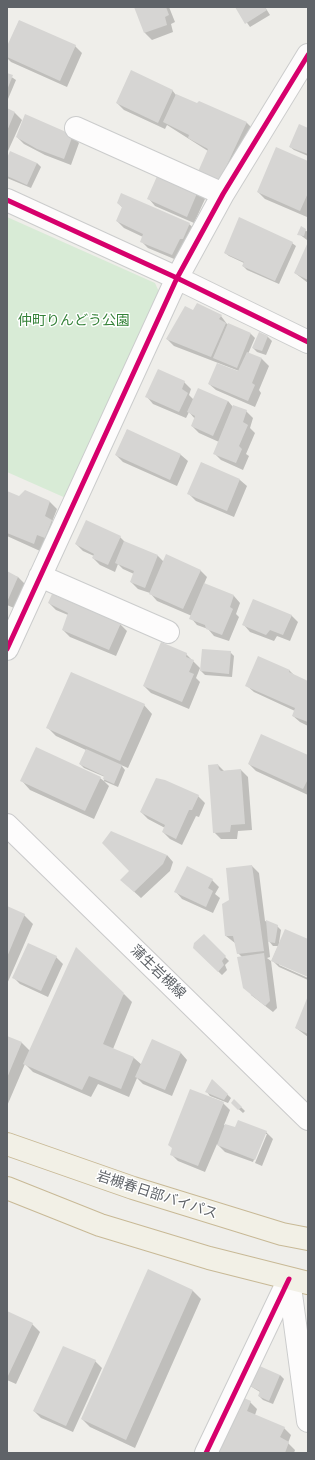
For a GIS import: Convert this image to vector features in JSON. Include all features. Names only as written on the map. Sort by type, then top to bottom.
[{"type":"highway","name":"岩槻春日部バイパス","points":[[7,1144],[133,1188],[282,1234],[308,1240]]},
{"type":"highway","points":[[7,1188],[100,1225],[210,1258],[298,1281]]},
{"type":"street","points":[[7,649],[177,278],[223,194],[308,56]]},
{"type":"street","points":[[76,128],[223,194]]},
{"type":"street","points":[[7,200],[177,278],[308,342]]},
{"type":"street","points":[[40,576],[168,632]]},
{"type":"street","name":"蒲生岩槻線","points":[[7,825],[308,1119]]},
{"type":"street","points":[[298,1281],[308,1421]]},
{"type":"street","points":[[206,1453],[298,1281]]},
{"type":"green space","name":"仲町りんどう公園","points":[[7,217],[155,283],[160,294],[68,499],[7,472]]},
{"type":"building","points":[[134,7],[166,7],[169,15],[165,17],[167,25],[144,33]]},
{"type":"building","points":[[235,7],[265,7],[267,10],[245,24]]},
{"type":"building","points":[[19,20],[76,45],[60,81],[7,57],[7,46]]},
{"type":"building","points":[[131,70],[173,90],[158,123],[116,103]]},
{"type":"building","points":[[7,73],[13,75],[7,90]]},
{"type":"building","points":[[176,94],[197,103],[199,101],[247,122],[218,184],[197,174],[208,149],[188,138],[189,135],[163,122]]},
{"type":"building","points":[[7,108],[15,112],[7,131]]},
{"type":"building","points":[[25,114],[73,135],[64,159],[37,149],[16,137]]},
{"type":"building","points":[[299,124],[308,128],[308,154],[289,147]]},
{"type":"building","points":[[276,147],[308,161],[308,193],[300,211],[257,192]]},
{"type":"building","points":[[10,151],[37,163],[27,185],[7,176],[7,158]]},
{"type":"building","points":[[158,174],[198,191],[187,217],[147,199]]},
{"type":"building","points":[[121,193],[190,223],[183,239],[180,239],[172,255],[140,242],[143,234],[116,221],[122,207],[117,203]]},
{"type":"building","points":[[239,217],[293,242],[275,281],[242,266],[244,262],[224,253]]},
{"type":"building","points":[[301,226],[306,229],[304,236],[297,235]]},
{"type":"building","points":[[308,242],[308,280],[294,273]]},
{"type":"building","points":[[197,303],[222,315],[219,319],[226,323],[211,357],[166,339],[185,306],[193,310]]},
{"type":"building","points":[[228,323],[251,333],[237,368],[213,358]]},
{"type":"building","points":[[259,332],[268,336],[262,351],[252,348]]},
{"type":"building","points":[[247,352],[262,358],[252,383],[255,385],[248,401],[208,384],[217,363],[238,371]]},
{"type":"building","points":[[158,369],[185,381],[182,389],[188,393],[179,412],[145,397]]},
{"type":"building","points":[[198,388],[228,401],[213,436],[191,426],[195,416],[187,412]]},
{"type":"building","points":[[233,405],[247,410],[243,422],[248,425],[239,446],[242,449],[236,463],[213,454]]},
{"type":"building","points":[[127,429],[181,454],[170,480],[115,455]]},
{"type":"building","points":[[201,462],[240,479],[227,511],[187,494]]},
{"type":"building","points":[[25,490],[50,501],[45,516],[52,520],[45,538],[37,535],[34,544],[7,533],[7,491],[19,496]]},
{"type":"building","points":[[86,520],[121,536],[108,565],[92,558],[94,554],[75,544]]},
{"type":"building","points":[[124,541],[158,555],[145,588],[130,582],[134,571],[115,563]]},
{"type":"building","points":[[166,554],[201,570],[183,609],[149,594]]},
{"type":"building","points":[[7,571],[18,577],[7,602]]},
{"type":"building","points":[[204,583],[234,595],[230,607],[233,609],[222,635],[206,629],[205,625],[189,619]]},
{"type":"building","points":[[52,594],[121,623],[109,650],[62,630],[68,613],[48,603]]},
{"type":"building","points":[[253,599],[292,615],[283,635],[270,630],[266,635],[242,625]]},
{"type":"building","points":[[161,642],[187,653],[186,657],[194,660],[189,672],[194,674],[182,702],[143,686]]},
{"type":"building","points":[[202,649],[231,651],[229,674],[200,671]]},
{"type":"building","points":[[258,656],[290,670],[289,672],[308,681],[308,722],[292,716],[295,708],[245,686]]},
{"type":"building","points":[[71,672],[145,704],[120,761],[46,728]]},
{"type":"building","points":[[261,734],[308,755],[308,779],[303,789],[248,764]]},
{"type":"building","points":[[36,747],[101,777],[85,811],[20,781]]},
{"type":"building","points":[[86,749],[122,765],[114,784],[103,779],[104,776],[79,764]]},
{"type":"building","points":[[218,764],[221,771],[241,769],[245,824],[231,825],[230,832],[213,833],[208,765]]},
{"type":"building","points":[[156,778],[165,780],[199,795],[192,810],[189,810],[176,839],[162,832],[165,825],[140,812]]},
{"type":"building","points":[[111,831],[167,855],[163,864],[134,892],[120,880],[129,871],[102,843]]},
{"type":"building","points":[[252,865],[264,951],[237,954],[233,936],[225,936],[222,904],[229,900],[226,868]]},
{"type":"building","points":[[187,866],[213,879],[208,888],[213,891],[206,907],[174,892]]},
{"type":"building","points":[[7,906],[25,914],[7,957]]},
{"type":"building","points":[[266,920],[278,925],[275,943],[268,942]]},
{"type":"building","points":[[285,929],[308,939],[308,977],[271,961]]},
{"type":"building","points":[[204,934],[226,956],[222,961],[224,965],[218,972],[193,948],[194,943]]},
{"type":"building","points":[[28,943],[57,956],[41,991],[12,978]]},
{"type":"building","points":[[76,947],[124,993],[103,1044],[134,1057],[121,1089],[89,1076],[82,1090],[23,1064]]},
{"type":"building","points":[[264,953],[270,1001],[265,1006],[243,988],[237,957]]},
{"type":"building","points":[[308,996],[308,1034],[295,1028]]},
{"type":"building","points":[[7,1036],[22,1042],[7,1078]]},
{"type":"building","points":[[152,1039],[181,1052],[165,1090],[135,1077]]},
{"type":"building","points":[[212,1079],[228,1094],[224,1100],[205,1092]]},
{"type":"building","points":[[190,1089],[224,1102],[198,1166],[170,1155],[172,1148],[168,1145]]},
{"type":"building","points":[[234,1099],[242,1107],[238,1110],[231,1103]]},
{"type":"building","points":[[238,1120],[267,1131],[255,1160],[217,1145],[225,1124],[235,1127]]},
{"type":"building","points":[[148,1269],[193,1290],[126,1440],[81,1419]]},
{"type":"building","points":[[7,1311],[33,1323],[7,1378]]},
{"type":"building","points":[[63,1346],[96,1360],[66,1426],[33,1411]]},
{"type":"building","points":[[255,1364],[280,1375],[269,1401],[258,1396],[260,1391],[246,1384]]},
{"type":"building","points":[[239,1396],[251,1401],[247,1411],[285,1427],[280,1437],[289,1442],[285,1453],[213,1453]]},
{"type":"cycle path","points":[[7,649],[177,278],[223,194],[308,55]]},
{"type":"cycle path","points":[[7,200],[177,278],[308,342]]},
{"type":"cycle path","points":[[206,1453],[289,1279]]}]
